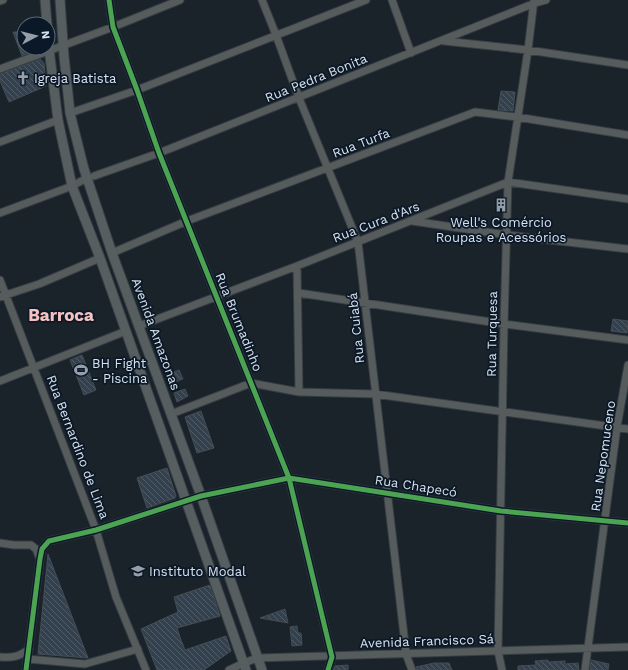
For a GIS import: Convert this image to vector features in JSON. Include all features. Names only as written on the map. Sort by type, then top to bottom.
[{"type":"main road","points":[[45,0],[46,16]]},
{"type":"main road","name":"Avenida Amazonas","points":[[60,0],[70,113],[91,177],[112,253],[140,326],[262,670]]},
{"type":"main road","name":"Avenida Amazonas","points":[[50,56],[58,120],[72,186],[100,258],[245,666]]},
{"type":"street","name":"Rua Brumadinho","points":[[109,0],[113,27],[159,153],[290,478],[332,657]]},
{"type":"street","points":[[56,48],[180,0]]},
{"type":"street","name":"Rua Cuiabá","points":[[262,0],[299,98],[329,168],[358,242],[406,654],[412,670]]},
{"type":"street","points":[[70,113],[137,90],[366,0]]},
{"type":"street","points":[[392,0],[410,53]]},
{"type":"street","name":"Rua Pedra Bonita","points":[[0,212],[159,153],[442,41],[535,2],[546,0]]},
{"type":"street","name":"Rua Turquesa","points":[[502,670],[498,651],[508,182],[535,2]]},
{"type":"street","points":[[442,41],[528,50],[628,65]]},
{"type":"street","points":[[0,69],[35,56]]},
{"type":"street","name":"Rua Turfa","points":[[112,253],[187,221],[475,112],[517,117],[628,135]]},
{"type":"street","points":[[0,142],[58,120]]},
{"type":"street","name":"Rua Cura d'Ars","points":[[140,326],[412,221],[508,182],[628,198]]},
{"type":"street","points":[[412,221],[507,235],[628,249]]},
{"type":"street","points":[[3,296],[38,284],[100,258]]},
{"type":"street","points":[[297,266],[299,293],[299,392]]},
{"type":"street","name":"Rua Bernardino de Lima","points":[[0,280],[3,296],[34,368],[96,530],[116,597],[146,670]]},
{"type":"street","points":[[299,293],[504,324],[628,340]]},
{"type":"street","points":[[0,381],[126,331]]},
{"type":"street","name":"Rua Nepomuceno","points":[[585,670],[617,427],[628,365]]},
{"type":"street","points":[[171,414],[252,384],[299,392],[375,394],[628,429]]},
{"type":"street","name":"Rua Chapecó","points":[[40,559],[42,549],[49,541],[96,530],[185,500],[290,478],[501,510],[628,523]]},
{"type":"street","points":[[0,543],[31,545],[36,549],[40,559],[26,670]]},
{"type":"street","name":"Avenida Francisco Sá","points":[[229,670],[245,666],[258,658],[628,647]]},
{"type":"street","points":[[0,657],[12,658],[21,655],[29,649]]},
{"type":"street","points":[[28,659],[85,664],[138,649]]},
{"type":"street","points":[[328,670],[332,657]]},
{"type":"street","points":[[12,658],[20,663],[26,670]]},
{"type":"building","points":[[13,32],[16,32],[16,40]]},
{"type":"building","name":"Igreja Batista","points":[[40,59],[44,63],[46,86],[9,102],[0,81],[0,74]]},
{"type":"building","points":[[501,91],[515,92],[513,111],[498,110]]},
{"type":"building","points":[[613,319],[628,321],[627,333],[611,331]]},
{"type":"building","name":"BH Fight - Piscina","points":[[82,355],[96,390],[84,395],[70,360]]},
{"type":"building","points":[[179,370],[183,379],[172,383],[169,374]]},
{"type":"building","points":[[185,389],[188,396],[177,402],[174,393]]},
{"type":"building","points":[[201,411],[214,448],[197,453],[185,417]]},
{"type":"building","points":[[167,468],[176,496],[175,498],[147,508],[137,478]]},
{"type":"building","points":[[48,554],[88,658],[38,654]]},
{"type":"building","points":[[210,585],[220,616],[177,628],[185,650],[226,636],[231,651],[204,670],[157,670],[141,629],[178,612],[174,597]]},
{"type":"building","points":[[285,609],[288,623],[260,618]]},
{"type":"building","points":[[297,626],[298,633],[301,633],[302,645],[292,646],[290,627]]},
{"type":"building","points":[[548,660],[548,662],[565,661],[565,664],[578,663],[579,670],[518,670],[518,666],[536,665],[535,661]]},
{"type":"building","points":[[591,660],[609,664],[608,670],[590,670]]},
{"type":"building","points":[[434,663],[449,663],[452,670],[417,670],[416,667]]},
{"type":"building","points":[[348,665],[348,670],[333,670],[335,666]]},
{"type":"cycle path","points":[[109,0],[113,27],[159,153],[289,478],[332,657],[328,670]]},
{"type":"cycle path","points":[[26,670],[40,559],[42,549],[49,541],[96,530],[201,496],[289,478],[501,511],[628,523]]},
{"type":"place","name":"Igreja Batista","points":[[23,78]]},
{"type":"place","name":"Well's Comércio Roupas e Acessórios","points":[[501,205]]},
{"type":"place","name":"BH Fight - Piscina","points":[[81,370]]},
{"type":"place","name":"Instituto Modal","points":[[138,571]]},
{"type":"district","name":"Barroca","points":[[61,315]]}]
